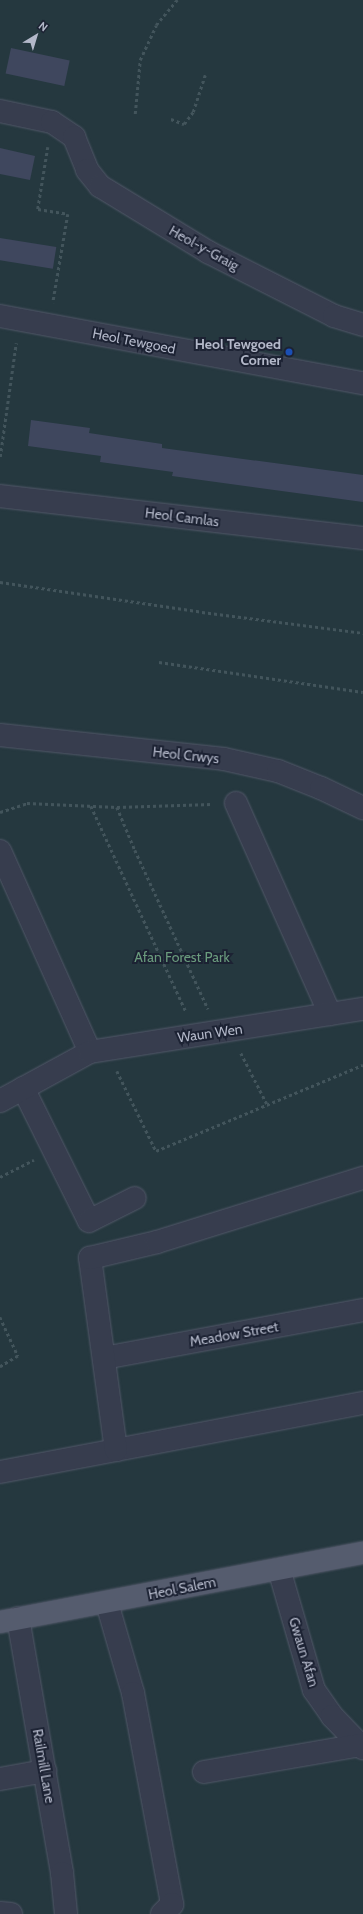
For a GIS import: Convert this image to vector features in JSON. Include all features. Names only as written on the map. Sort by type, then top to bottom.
[{"type":"main road","name":"Heol Salem","points":[[9,1620],[107,1603],[363,1553]]},
{"type":"street","points":[[0,111],[52,122]]},
{"type":"street","name":"Heol-y-Graig","points":[[52,122],[74,137],[87,170],[100,186],[208,252],[334,316],[363,325]]},
{"type":"street","name":"Heol Tewgoed","points":[[10,318],[363,383]]},
{"type":"street","name":"Heol Camlas","points":[[0,496],[363,538]]},
{"type":"street","name":"Heol Crwys","points":[[0,735],[224,759],[278,771],[321,788],[363,808]]},
{"type":"street","points":[[236,803],[330,1014]]},
{"type":"street","points":[[0,851],[98,1051]]},
{"type":"street","name":"Waun Wen","points":[[0,1101],[98,1051],[363,1009]]},
{"type":"street","points":[[23,1088],[89,1221],[135,1198]]},
{"type":"street","points":[[116,1450],[90,1258],[157,1242],[363,1181]]},
{"type":"street","name":"Meadow Street","points":[[104,1358],[363,1310]]},
{"type":"street","points":[[0,1472],[363,1403]]},
{"type":"street","name":"Gwaun Afan","points":[[279,1570],[314,1690],[332,1716],[361,1747]]},
{"type":"street","points":[[107,1603],[132,1692],[172,1904],[162,1914]]},
{"type":"street","name":"Railmill Lane","points":[[9,1620],[45,1771],[62,1873],[66,1914]]},
{"type":"street","name":"Gwaun Afan","points":[[204,1772],[361,1747]]},
{"type":"street","points":[[0,1779],[45,1771]]},
{"type":"street","points":[[0,1913],[11,1914]]},
{"type":"path","points":[[135,114],[140,60],[156,26],[177,0]]},
{"type":"path","points":[[171,119],[184,124],[193,112],[205,75]]},
{"type":"path","points":[[49,325],[68,214],[38,209],[52,122]]},
{"type":"path","points":[[0,457],[10,318]]},
{"type":"path","points":[[0,582],[210,613],[363,633]]},
{"type":"path","points":[[159,662],[363,692]]},
{"type":"path","points":[[0,812],[27,803],[117,807],[214,804]]},
{"type":"path","points":[[91,806],[197,1035]]},
{"type":"path","points":[[117,807],[135,850],[225,1032],[267,1104]]},
{"type":"path","points":[[98,1051],[156,1151],[363,1065]]},
{"type":"path","points":[[0,1177],[54,1150]]},
{"type":"path","points":[[0,1317],[18,1356],[0,1367]]},
{"type":"green space","name":"Afan Forest Park","points":[[0,0],[363,0],[363,1914],[0,1914]]},
{"type":"building","points":[[11,48],[70,60],[64,86],[6,73]]},
{"type":"building","points":[[0,148],[35,156],[30,180],[0,174]]},
{"type":"building","points":[[0,238],[56,247],[53,269],[0,260]]},
{"type":"building","points":[[31,420],[90,428],[89,433],[162,444],[162,448],[363,475],[363,502],[172,476],[173,472],[100,462],[101,456],[28,446]]},
{"type":"place","name":"Heol Tewgoed Corner","points":[[289,352]]}]
